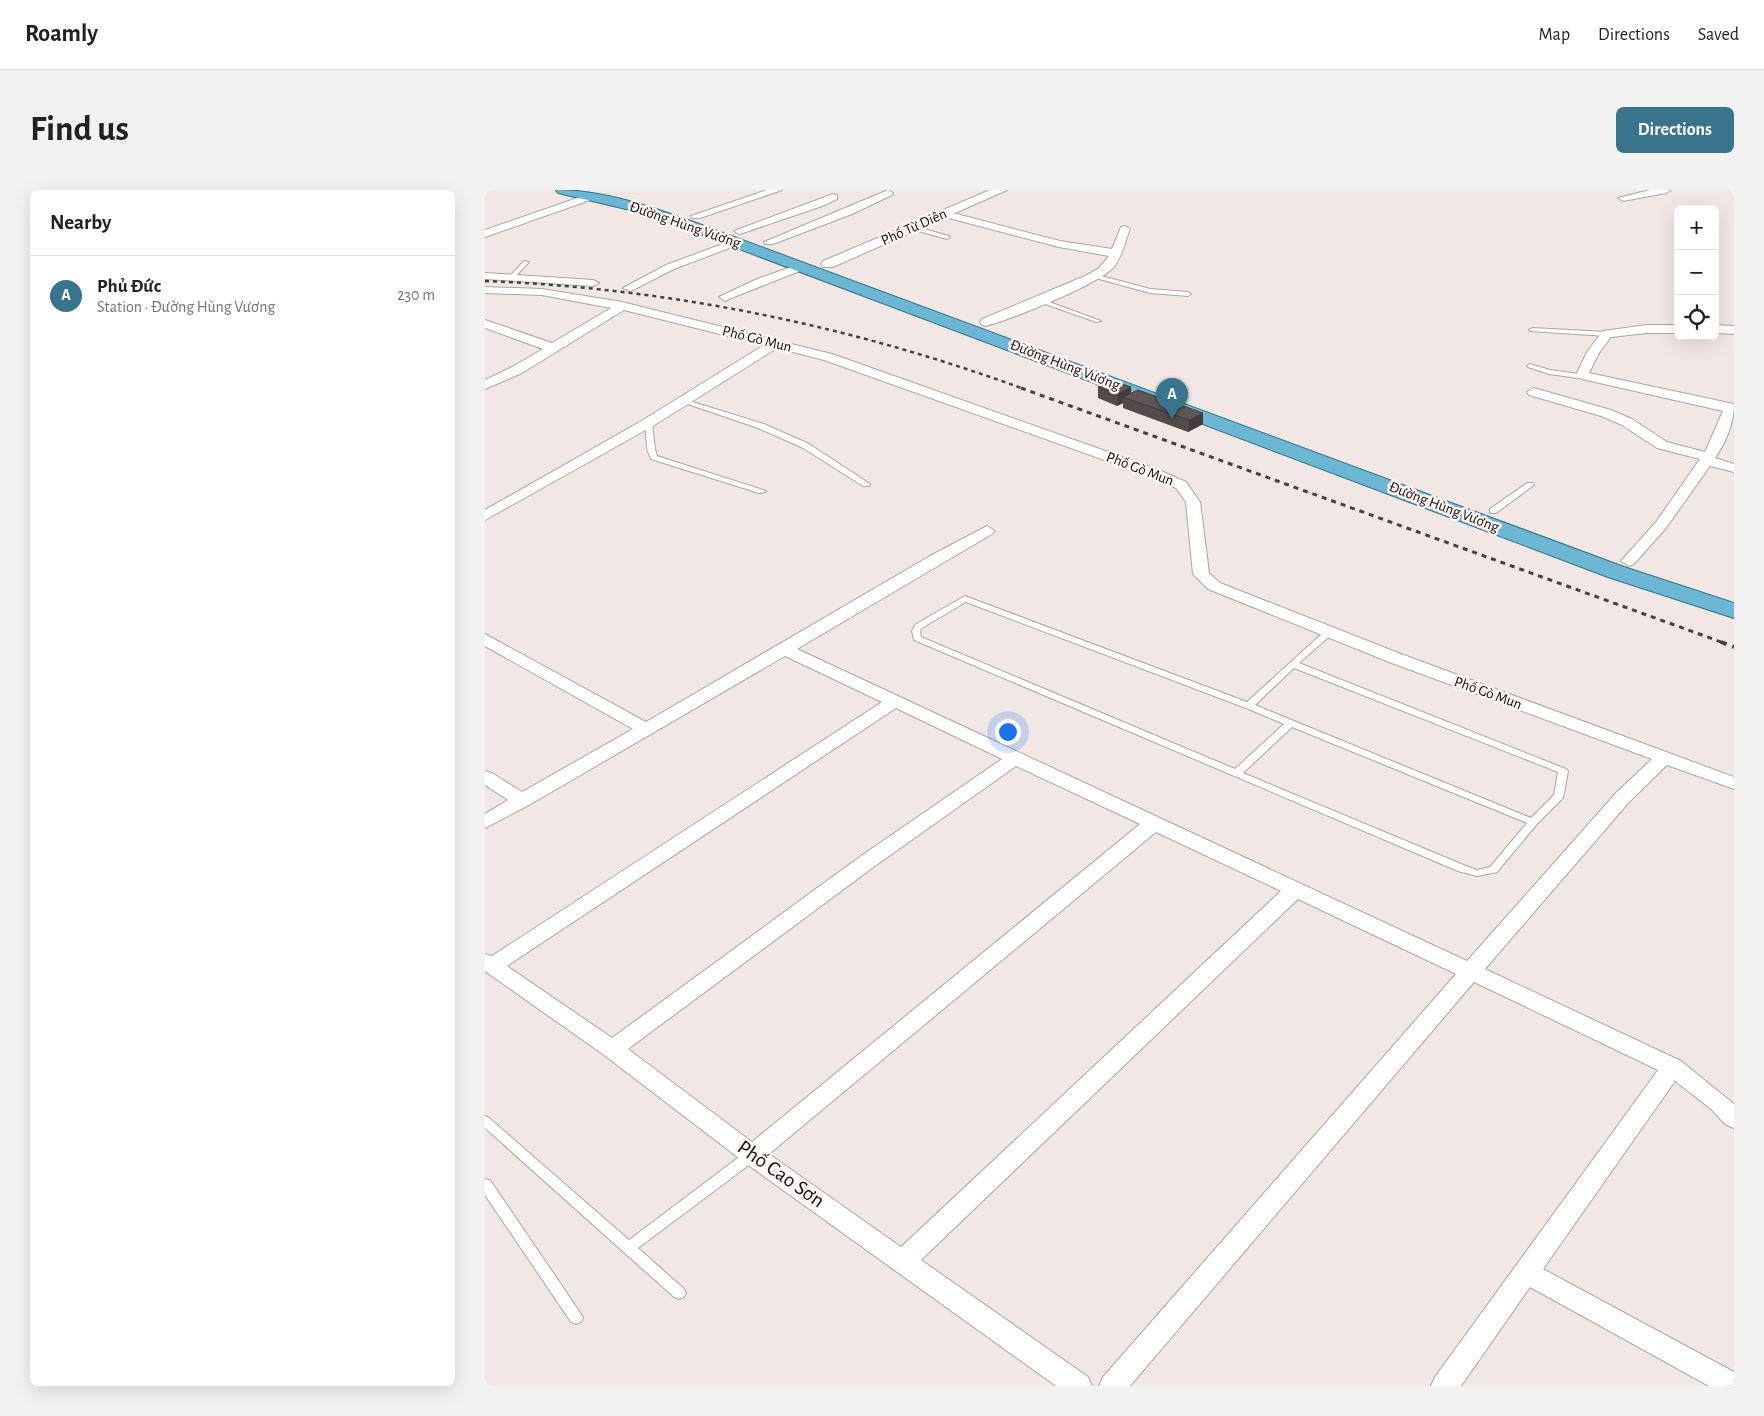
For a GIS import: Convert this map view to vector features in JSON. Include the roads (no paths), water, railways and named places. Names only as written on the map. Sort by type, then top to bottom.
[{"type":"highway","name":"Đường Hùng Vương","points":[[563,190],[592,196],[737,236],[769,242],[1629,561],[1734,596]]},
{"type":"highway","name":"Đường Hùng Vương","points":[[612,190],[696,216],[803,266],[1616,572],[1734,611]]},
{"type":"street","points":[[696,216],[777,190]]},
{"type":"street","name":"Phố Từ Diên","points":[[828,264],[1001,190]]},
{"type":"street","points":[[1623,198],[1666,190]]},
{"type":"street","points":[[769,242],[848,212],[888,193]]},
{"type":"street","points":[[485,234],[592,196]]},
{"type":"street","points":[[629,288],[737,236],[821,204],[833,197]]},
{"type":"street","points":[[945,214],[1059,244],[1114,253]]},
{"type":"street","points":[[986,322],[1094,276],[1109,265],[1125,229]]},
{"type":"street","points":[[725,297],[761,281],[803,266]]},
{"type":"street","points":[[485,276],[512,276],[593,283]]},
{"type":"street","name":"Phố Gò Mun","points":[[485,290],[542,292],[622,306],[828,357],[1154,473],[1181,485],[1193,502],[1201,574],[1213,586],[1329,632],[1734,783]]},
{"type":"street","points":[[485,385],[517,370],[622,306]]},
{"type":"street","points":[[485,324],[498,331],[554,348]]},
{"type":"street","points":[[1629,561],[1661,525],[1714,450],[1728,414],[1733,408],[1586,377],[1581,372],[1607,334],[1647,329],[1674,329]]},
{"type":"street","points":[[1719,329],[1734,330]]},
{"type":"street","points":[[485,516],[648,423],[776,343]]},
{"type":"street","points":[[1535,392],[1606,413],[1627,422],[1662,445],[1734,468]]},
{"type":"street","points":[[485,822],[644,728],[784,649],[913,571],[987,531]]},
{"type":"street","points":[[485,639],[644,728]]},
{"type":"street","points":[[784,649],[1471,974],[1673,1067],[1718,1102],[1734,1119]]},
{"type":"street","points":[[488,963],[894,702]]},
{"type":"street","points":[[612,1049],[868,861],[1015,758]]},
{"type":"street","points":[[1113,1386],[1623,797],[1664,758]]},
{"type":"street","points":[[485,777],[522,801]]},
{"type":"street","points":[[753,1155],[1154,823]]},
{"type":"street","points":[[903,1260],[1295,890]]},
{"type":"street","name":"Phố Cao Sơn","points":[[488,963],[612,1049],[753,1155],[1078,1386]]},
{"type":"street","points":[[1445,1386],[1527,1273],[1615,1145],[1673,1067]]},
{"type":"street","points":[[1527,1273],[1734,1386]]},
{"type":"lane","points":[[913,228],[947,237]]},
{"type":"lane","points":[[512,276],[526,262]]},
{"type":"lane","points":[[1094,276],[1150,290],[1188,294]]},
{"type":"lane","points":[[1039,300],[1098,321]]},
{"type":"lane","points":[[1531,330],[1607,334]]},
{"type":"lane","points":[[1530,366],[1549,372],[1586,377]]},
{"type":"lane","points":[[684,401],[761,426],[806,446],[866,484]]},
{"type":"lane","points":[[648,423],[651,449],[654,457],[762,491]]},
{"type":"lane","points":[[1493,511],[1530,485]]},
{"type":"lane","points":[[1293,664],[1563,771],[1559,796],[1533,822],[1493,870],[1477,873],[1462,869],[917,638],[916,631],[919,626],[965,599],[1249,706],[1533,822]]},
{"type":"lane","points":[[1249,706],[1329,632]]},
{"type":"lane","points":[[1237,773],[1290,723]]},
{"type":"lane","points":[[485,1121],[679,1293]]},
{"type":"lane","points":[[628,1248],[753,1155]]},
{"type":"lane","points":[[485,1184],[576,1318]]},
{"type":"railway","points":[[485,281],[623,292],[759,314],[893,347],[1024,389]]},
{"type":"railway","points":[[1021,388],[1724,643]]},
{"type":"railway","points":[[1721,642],[1734,647]]},
{"type":"place","name":"Phủ Đức","points":[[1172,419]]}]
